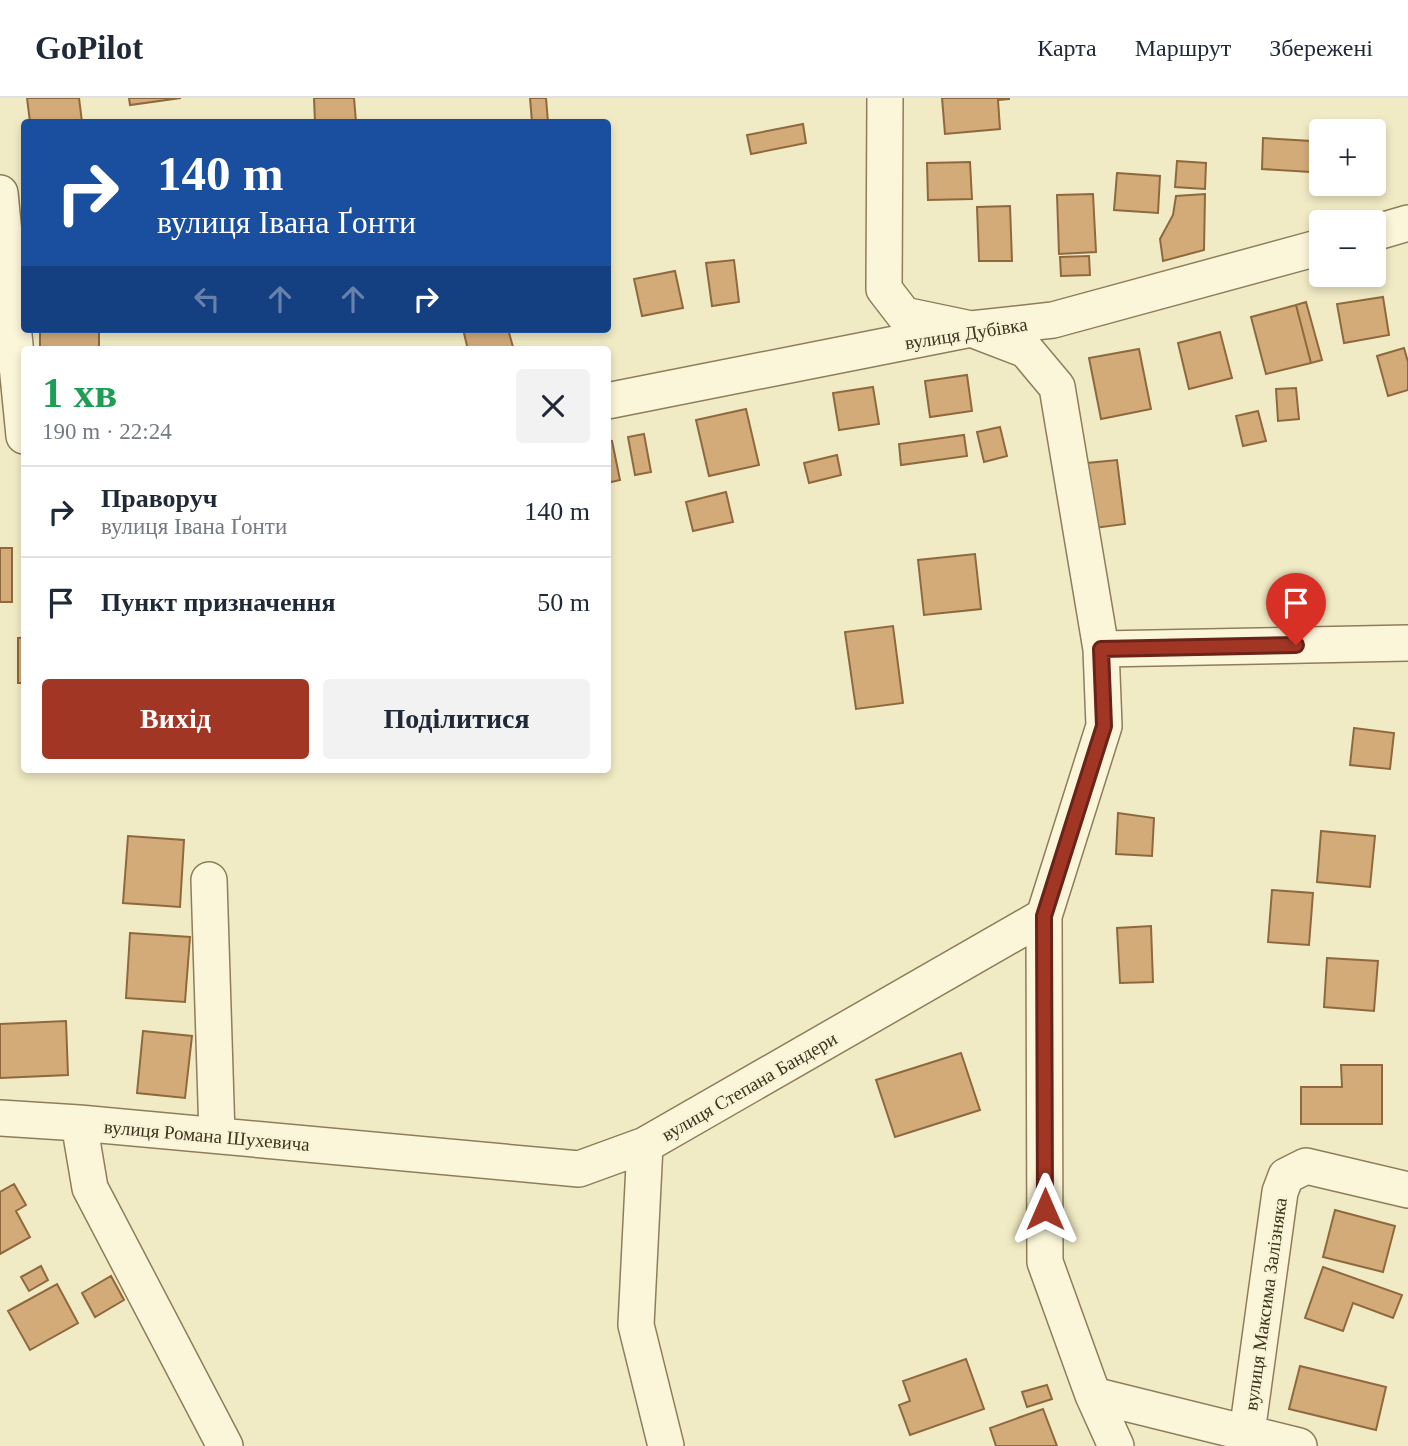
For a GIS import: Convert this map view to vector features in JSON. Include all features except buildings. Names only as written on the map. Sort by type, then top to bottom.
[{"type":"street","points":[[885,98],[884,289],[904,315],[971,329],[1026,350],[1057,387],[1101,649],[1104,726],[1044,916],[1045,1262],[1093,1395],[1116,1446]]},
{"type":"street","points":[[0,193],[21,406]]},
{"type":"street","points":[[1386,229],[1408,223]]},
{"type":"street","name":"вулиця Дубівка","points":[[611,400],[971,329],[1053,320],[1309,250]]},
{"type":"street","points":[[0,452],[21,455]]},
{"type":"street","points":[[1101,649],[1408,643]]},
{"type":"street","points":[[209,880],[216,1135]]},
{"type":"street","name":"вулиця Степана Бандери","points":[[666,1446],[636,1325],[645,1145],[1044,916]]},
{"type":"street","points":[[0,1118],[79,1123]]},
{"type":"street","name":"вулиця Романа Шухевича","points":[[225,1446],[90,1188],[79,1123],[579,1169],[645,1145]]},
{"type":"street","name":"вулиця Максима Залізняка","points":[[1247,1433],[1280,1192],[1286,1176],[1306,1166],[1408,1190]]},
{"type":"street","points":[[1093,1395],[1299,1446]]},
{"type":"route","points":[[1045,1209],[1044,916],[1104,726],[1101,649],[1296,645]]}]
